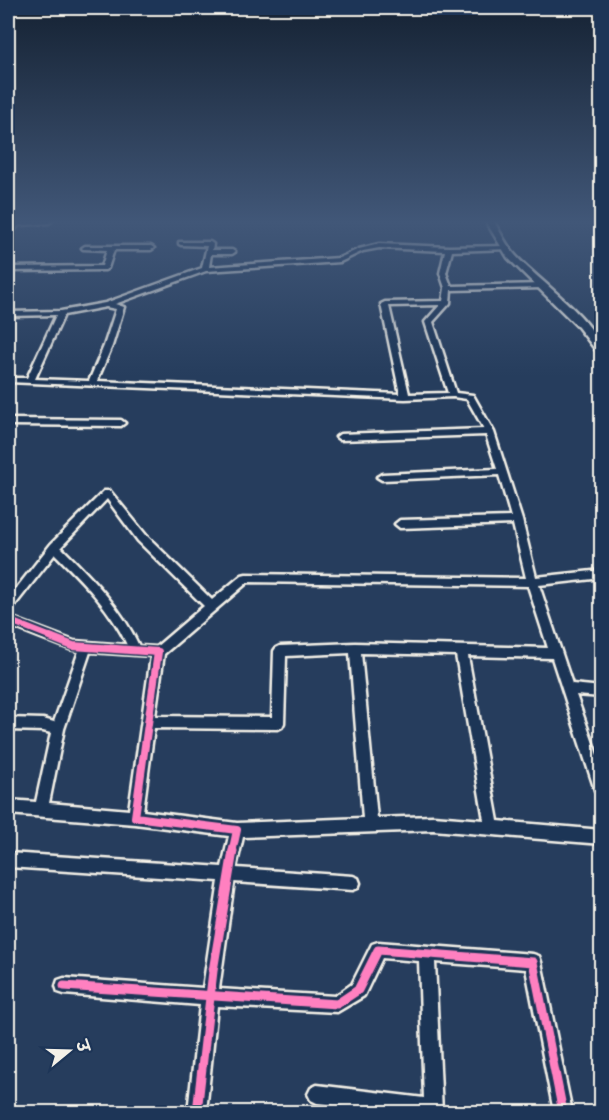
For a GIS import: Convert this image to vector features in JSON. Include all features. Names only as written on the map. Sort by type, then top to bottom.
[{"type":"street","points":[[8,314],[61,313],[107,305],[196,272]]},
{"type":"street","points":[[443,272],[448,288],[446,303],[429,322],[453,395]]},
{"type":"street","points":[[529,272],[582,325],[602,351]]},
{"type":"street","points":[[537,272],[587,321],[602,339]]},
{"type":"street","points":[[448,288],[542,286]]},
{"type":"street","points":[[405,397],[385,304],[446,303]]},
{"type":"street","points":[[92,382],[108,346],[120,307],[107,305]]},
{"type":"street","points":[[31,379],[61,313]]},
{"type":"street","points":[[8,380],[31,379],[405,397],[453,395],[470,397],[490,432],[517,520],[532,582],[567,688],[597,765],[602,790]]},
{"type":"street","points":[[8,422],[121,423]]},
{"type":"street","points":[[340,437],[490,432]]},
{"type":"street","points":[[382,477],[502,472]]},
{"type":"street","points":[[8,606],[55,547],[107,493],[142,538],[212,607]]},
{"type":"street","points":[[400,524],[517,520]]},
{"type":"street","points":[[55,547],[80,571],[128,632],[135,650]]},
{"type":"street","points":[[135,817],[158,652],[246,578],[532,582],[602,574]]},
{"type":"street","points":[[8,620],[73,646],[158,652]]},
{"type":"street","points":[[41,810],[58,729],[86,647]]},
{"type":"street","points":[[148,722],[278,723],[280,651],[355,648],[555,653]]},
{"type":"street","points":[[355,648],[371,825]]},
{"type":"street","points":[[461,651],[492,828]]},
{"type":"street","points":[[567,688],[602,692]]},
{"type":"street","points":[[8,724],[44,725],[58,729]]},
{"type":"street","points":[[8,807],[135,817],[237,830],[432,823],[602,837]]},
{"type":"street","points":[[197,1113],[209,997],[227,876],[237,830]]},
{"type":"street","points":[[8,860],[353,884]]},
{"type":"street","points":[[64,986],[337,1004],[358,990],[378,950],[533,962],[563,1113]]},
{"type":"street","points":[[317,1094],[432,1110],[427,955]]},
{"type":"cycle path","points":[[8,620],[73,646],[158,652],[135,817],[237,830],[218,935],[197,1112]]},
{"type":"cycle path","points":[[64,986],[337,1004],[358,990],[378,950],[533,962],[563,1112]]}]
